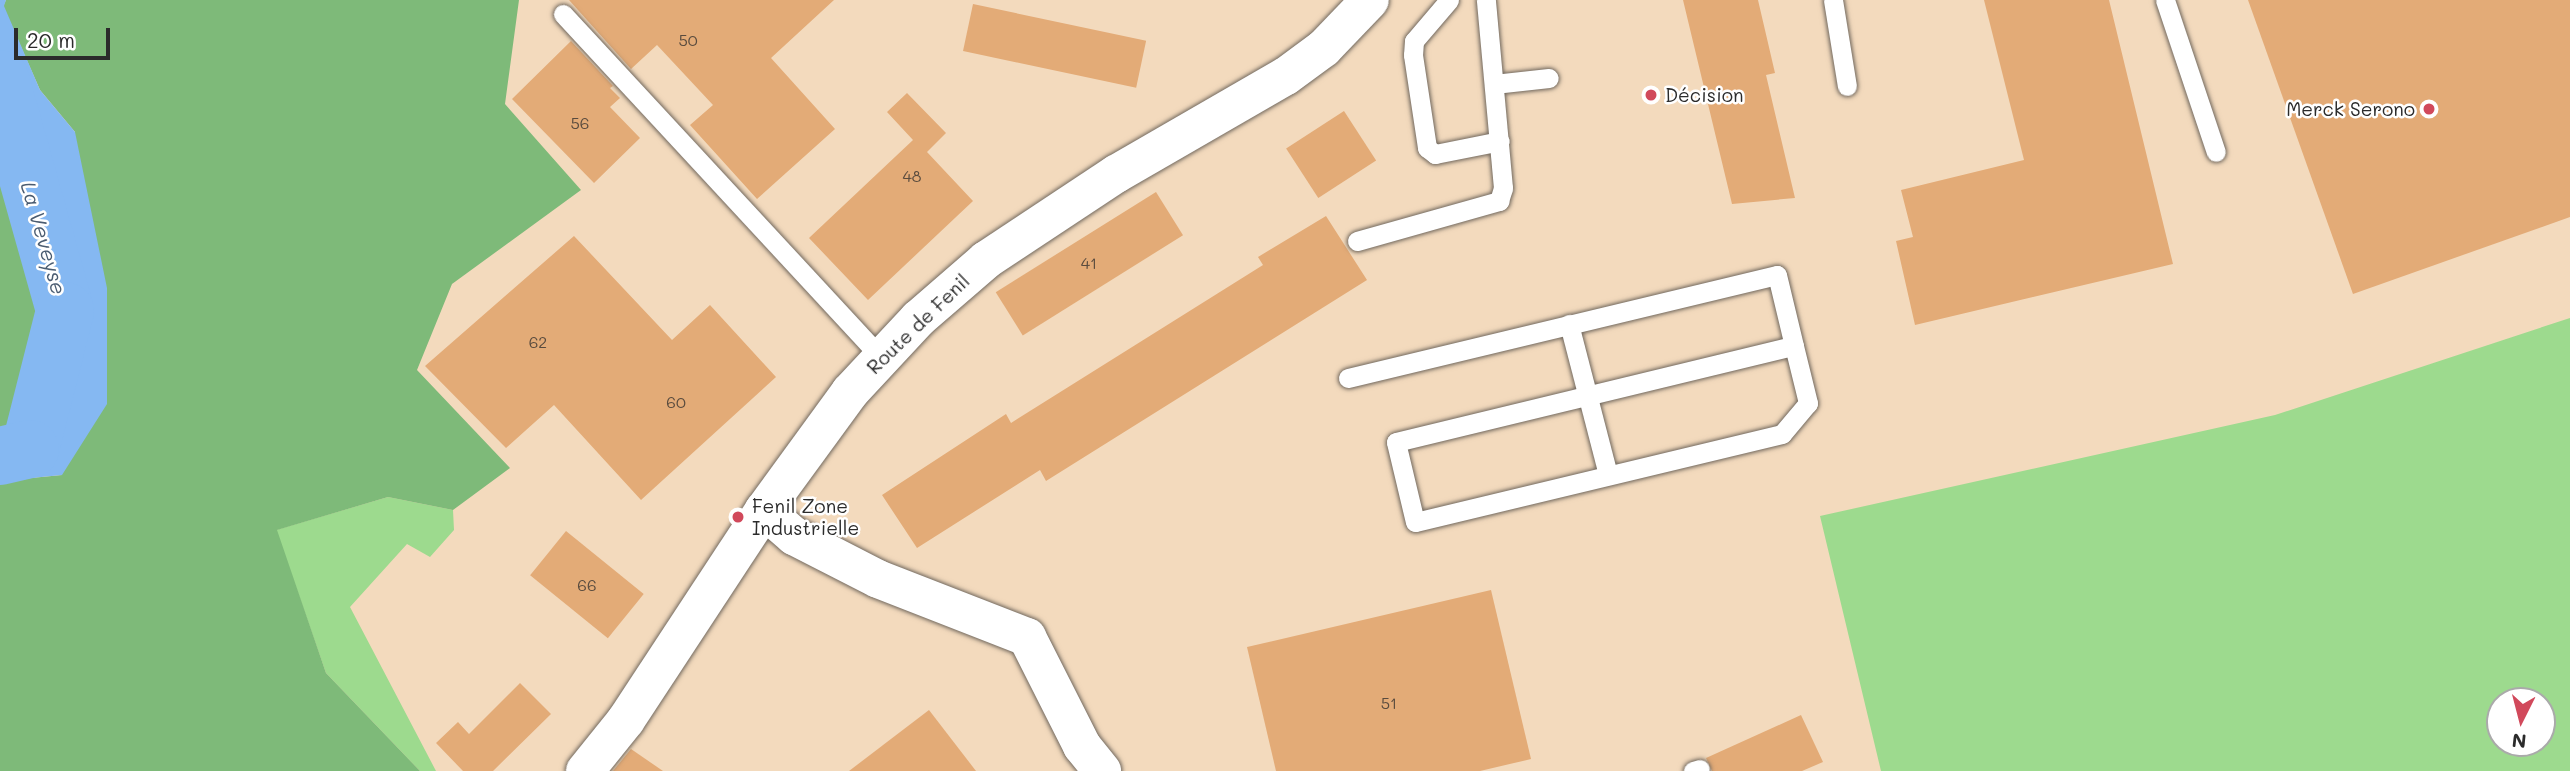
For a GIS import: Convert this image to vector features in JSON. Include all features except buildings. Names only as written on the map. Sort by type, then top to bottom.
[{"type":"street","name":"Route de Fenil","points":[[585,771],[634,709],[764,510],[850,392],[918,319],[986,260],[1116,174],[1286,76],[1325,48],[1370,0]]},
{"type":"street","points":[[764,510],[794,536],[878,579],[1027,637],[1083,746],[1102,771]]},
{"type":"lane","points":[[1449,0],[1414,41],[1413,55],[1427,148],[1435,154],[1500,141]]},
{"type":"lane","points":[[1357,241],[1499,201],[1503,188],[1500,141],[1486,0]]},
{"type":"lane","points":[[1833,0],[1847,86]]},
{"type":"lane","points":[[2165,0],[2216,152]]},
{"type":"lane","points":[[564,14],[881,358]]},
{"type":"lane","points":[[1494,84],[1549,78]]},
{"type":"lane","points":[[1349,378],[1777,275],[1808,403],[1782,434],[1415,522],[1396,442],[1794,346]]},
{"type":"lane","points":[[1569,324],[1608,475]]},
{"type":"green space","points":[[6,0],[519,0],[505,104],[581,190],[452,284],[417,370],[510,468],[453,510],[388,497],[277,530],[326,673],[420,771],[0,771],[0,481],[62,475],[75,132],[40,90],[3,6]]},
{"type":"green space","points":[[0,79],[43,187],[60,265],[45,356],[27,407],[0,443]]},
{"type":"green space","points":[[2570,318],[2570,771],[1881,771],[1820,516],[2275,415]]},
{"type":"green space","points":[[388,497],[453,510],[454,530],[430,557],[407,544],[350,607],[436,771],[420,771],[326,673],[276,530]]},
{"type":"water","points":[[0,0],[6,0],[4,6],[40,90],[75,132],[107,288],[107,404],[62,475],[0,481],[0,443],[27,407],[45,356],[60,265],[43,187],[0,79]]},
{"type":"waterway","name":"La Veveyse","points":[[0,79],[65,311],[30,449],[0,456]]},
{"type":"place","name":"Décision","points":[[1651,95]]},
{"type":"place","name":"Merck Serono","points":[[2429,109]]},
{"type":"place","name":"Fenil Zone Industrielle","points":[[738,517]]}]
